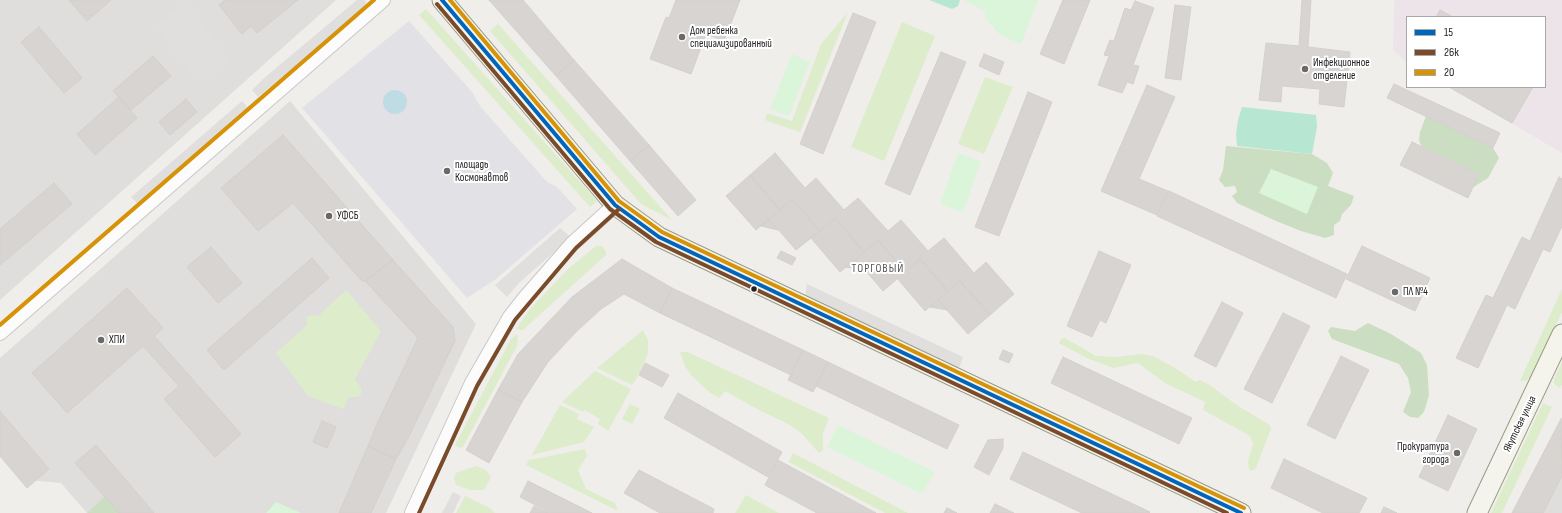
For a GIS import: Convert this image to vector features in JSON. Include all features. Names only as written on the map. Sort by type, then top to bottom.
[{"type":"main road","points":[[442,0],[616,205],[659,237],[1242,513]]},
{"type":"main road","name":"Якутская улица","points":[[1477,513],[1562,334]]},
{"type":"street","points":[[0,333],[383,0]]},
{"type":"street","points":[[412,513],[472,383],[510,317],[572,244],[616,205]]},
{"type":"shaded area","points":[[0,0],[336,0],[0,300]]},
{"type":"shaded area","points":[[357,0],[364,0],[368,5],[258,97],[252,90],[263,79]]},
{"type":"shaded area","points":[[1394,0],[1562,0],[1562,153],[1451,88],[1546,88],[1546,16],[1406,16],[1406,62],[1393,50]]},
{"type":"shaded area","points":[[186,1],[229,60],[198,83],[155,25]]},
{"type":"shaded area","name":"площадь Космонавтов","points":[[409,21],[472,92],[480,106],[547,182],[557,187],[577,209],[496,279],[467,298],[302,108]]},
{"type":"shaded area","points":[[242,101],[248,108],[139,205],[131,197]]},
{"type":"shaded area","points":[[290,101],[476,324],[386,513],[87,513],[61,483],[28,480],[0,448],[0,358]]},
{"type":"shaded area","points":[[560,228],[571,237],[519,283],[507,297],[495,285]]},
{"type":"shaded area","points":[[807,284],[963,357],[958,371],[805,297]]},
{"type":"shaded area","points":[[1562,417],[1562,513],[1512,513],[1561,419]]},
{"type":"shaded area","points":[[453,492],[461,496],[453,513],[442,513]]},
{"type":"green space","points":[[929,0],[960,0],[958,6],[952,9]]},
{"type":"green space","points":[[965,0],[1038,0],[1021,44],[1000,35],[985,18],[985,11]]},
{"type":"green space","points":[[426,9],[597,201],[590,207],[419,15]]},
{"type":"green space","points":[[848,12],[800,132],[765,120],[767,113],[792,121],[821,44]]},
{"type":"green space","points":[[902,22],[935,36],[884,161],[851,147]]},
{"type":"green space","points":[[498,24],[672,220],[641,204],[490,31]]},
{"type":"green space","points":[[792,54],[810,62],[789,116],[770,109]]},
{"type":"green space","points":[[985,77],[1013,87],[984,154],[958,144]]},
{"type":"green space","points":[[1242,107],[1316,115],[1317,127],[1312,154],[1237,146],[1236,134]]},
{"type":"green space","points":[[1426,116],[1493,148],[1499,158],[1488,178],[1472,188],[1479,174],[1421,146],[1419,140],[1420,132]]},
{"type":"green space","points":[[1226,146],[1312,154],[1327,163],[1333,173],[1328,186],[1354,196],[1351,205],[1342,214],[1340,221],[1334,225],[1334,235],[1325,238],[1301,231],[1237,203],[1232,196],[1237,192],[1235,186],[1225,187],[1219,180],[1223,170]]},
{"type":"green space","points":[[958,153],[981,161],[963,212],[940,204]]},
{"type":"green space","points":[[1271,169],[1318,187],[1307,214],[1259,193]]},
{"type":"green space","points":[[596,246],[602,246],[606,251],[606,255],[523,330],[516,329],[531,308],[568,269]]},
{"type":"green space","points":[[1562,289],[1562,312],[1531,377],[1526,381],[1520,381]]},
{"type":"green space","points":[[346,290],[381,331],[355,379],[361,388],[361,394],[358,397],[349,397],[343,409],[308,396],[276,353],[307,325],[307,317],[311,315],[318,316]]},
{"type":"green space","points":[[1368,323],[1391,334],[1421,353],[1427,365],[1429,395],[1424,412],[1418,418],[1410,417],[1403,412],[1411,392],[1408,378],[1399,364],[1332,339],[1328,331],[1331,327],[1355,331]]},
{"type":"green space","points":[[643,330],[648,340],[648,353],[637,378],[632,385],[597,368]]},
{"type":"green space","points":[[517,334],[517,346],[463,447],[459,448],[455,445],[511,339]]},
{"type":"green space","points":[[1065,338],[1096,356],[1117,357],[1141,354],[1153,356],[1196,382],[1200,380],[1211,386],[1238,406],[1270,425],[1271,429],[1256,468],[1252,471],[1249,469],[1248,461],[1253,444],[1250,436],[1203,410],[1205,402],[1165,383],[1138,363],[1113,368],[1087,358],[1059,343],[1061,339]]},
{"type":"green space","points":[[680,352],[687,352],[829,418],[823,433],[823,450],[819,453],[803,435],[790,425],[725,391],[719,398],[710,393],[691,375],[685,366]]},
{"type":"green space","points":[[1562,362],[1562,384],[1560,388],[1554,384],[1554,379]]},
{"type":"green space","points":[[595,371],[631,389],[608,431],[598,424],[600,419],[585,410],[583,412],[562,402]]},
{"type":"green space","points":[[1543,403],[1552,407],[1502,513],[1491,513]]},
{"type":"green space","points":[[630,404],[640,409],[632,424],[622,419]]},
{"type":"green space","points":[[560,405],[579,414],[577,419],[594,427],[584,442],[532,455]]},
{"type":"green space","points":[[838,425],[935,472],[924,491],[920,493],[827,447]]},
{"type":"green space","points":[[585,449],[587,456],[578,470],[586,489],[615,503],[618,511],[526,465],[529,460]]},
{"type":"green space","points":[[793,453],[908,513],[885,513],[789,462]]},
{"type":"green space","points":[[476,466],[486,470],[491,477],[484,490],[470,490],[456,485],[454,478],[456,473]]},
{"type":"green space","points":[[746,495],[779,513],[735,513]]},
{"type":"green space","points":[[465,496],[490,508],[495,513],[456,513]]},
{"type":"green space","points":[[104,497],[119,513],[87,513]]},
{"type":"green space","points":[[276,502],[301,513],[266,513]]},
{"type":"water","points":[[395,90],[404,93],[407,102],[404,111],[395,114],[386,111],[383,102],[386,93]]},
{"type":"building","points":[[69,0],[111,0],[87,21]]},
{"type":"building","points":[[225,0],[298,0],[257,33],[251,26],[242,34],[219,5]]},
{"type":"building","points":[[489,0],[523,0],[574,60],[556,76]]},
{"type":"building","name":"Дом ребенка специализированный","points":[[676,0],[740,0],[724,41],[706,34],[691,74],[650,59],[666,17],[669,18]]},
{"type":"building","points":[[1063,0],[1090,0],[1064,64],[1040,54]]},
{"type":"building","name":"Инфекционное отделение","points":[[1302,0],[1311,0],[1308,47],[1350,52],[1344,107],[1319,104],[1320,89],[1282,86],[1281,102],[1259,100],[1266,43],[1299,46]]},
{"type":"building","points":[[1135,1],[1154,8],[1133,65],[1139,66],[1133,84],[1127,82],[1122,93],[1098,85],[1109,56],[1104,55],[1110,40],[1114,41],[1125,8],[1131,10]]},
{"type":"building","points":[[1175,5],[1191,7],[1181,80],[1165,78]]},
{"type":"building","points":[[1440,10],[1451,16],[1437,16]]},
{"type":"building","points":[[853,13],[876,22],[823,154],[800,144]]},
{"type":"building","points":[[39,27],[82,78],[64,93],[21,42]]},
{"type":"building","points":[[941,52],[966,62],[910,195],[885,184]]},
{"type":"building","points":[[984,54],[1004,62],[999,75],[979,66]]},
{"type":"building","points":[[153,56],[171,76],[131,110],[113,91]]},
{"type":"building","points":[[574,60],[649,145],[630,161],[556,76]]},
{"type":"building","points":[[1394,84],[1500,133],[1493,148],[1387,98]]},
{"type":"building","points":[[1147,85],[1175,97],[1139,179],[1168,191],[1157,215],[1101,191]]},
{"type":"building","points":[[1451,88],[1532,88],[1512,123]]},
{"type":"building","points":[[1028,92],[1052,102],[999,236],[975,227]]},
{"type":"building","points":[[119,97],[137,118],[95,155],[77,134]]},
{"type":"building","points":[[186,99],[197,112],[170,135],[159,122]]},
{"type":"building","name":"УФСБ","points":[[283,135],[393,260],[365,281],[362,281],[293,203],[258,231],[221,188]]},
{"type":"building","points":[[1412,142],[1479,174],[1468,198],[1400,165]]},
{"type":"building","points":[[649,145],[696,200],[678,216],[630,161]]},
{"type":"building","points":[[775,153],[805,188],[816,178],[844,210],[858,198],[888,231],[901,220],[928,251],[944,238],[974,273],[986,262],[1014,294],[990,315],[960,281],[948,291],[920,259],[905,272],[878,240],[864,252],[835,218],[820,231],[792,199],[780,210],[750,175]]},
{"type":"building","points":[[750,175],[780,210],[756,230],[726,196]]},
{"type":"building","points":[[1559,177],[1562,179],[1562,226],[1550,252],[1543,249],[1515,309],[1507,305],[1478,368],[1456,358],[1486,295],[1493,298],[1522,237],[1530,241]]},
{"type":"building","points":[[54,183],[72,204],[0,265],[0,229]]},
{"type":"building","points":[[1169,191],[1347,274],[1336,298],[1157,216]]},
{"type":"building","points":[[792,199],[820,231],[796,250],[769,219]]},
{"type":"building","points":[[835,218],[864,252],[840,272],[811,238]]},
{"type":"building","points":[[769,219],[778,230],[761,226]]},
{"type":"building","points":[[878,240],[905,272],[883,291],[856,259]]},
{"type":"building","points":[[1362,246],[1430,278],[1415,311],[1346,279]]},
{"type":"building","points":[[211,247],[242,283],[218,303],[187,267]]},
{"type":"building","points":[[781,251],[796,258],[792,265],[777,258]]},
{"type":"building","points":[[1099,251],[1131,265],[1106,323],[1100,320],[1092,337],[1067,326]]},
{"type":"building","points":[[312,258],[329,278],[224,370],[207,350]]},
{"type":"building","points":[[622,259],[672,288],[660,313],[624,294],[601,309],[576,332],[548,362],[522,402],[498,390],[518,354],[572,297]]},
{"type":"building","points":[[856,259],[865,270],[846,267]]},
{"type":"building","points":[[920,259],[948,291],[925,311],[897,278]]},
{"type":"building","points":[[393,260],[453,327],[455,341],[407,440],[396,459],[368,446],[418,338],[365,281]]},
{"type":"building","points":[[960,281],[990,315],[968,334],[938,300]]},
{"type":"building","points":[[127,288],[163,328],[154,336],[241,434],[215,457],[164,399],[179,386],[143,346],[67,413],[32,373]]},
{"type":"building","points":[[672,288],[803,350],[791,375],[660,313]]},
{"type":"building","points":[[938,300],[948,310],[930,307]]},
{"type":"building","points":[[1222,302],[1243,313],[1216,367],[1194,356]]},
{"type":"building","points":[[1283,313],[1310,326],[1272,403],[1244,389]]},
{"type":"building","points":[[803,350],[828,362],[813,392],[788,380]]},
{"type":"building","points":[[1003,350],[1013,354],[1009,363],[999,359]]},
{"type":"building","points":[[1341,356],[1369,370],[1335,439],[1307,425]]},
{"type":"building","points":[[1063,357],[1192,418],[1179,444],[1051,383]]},
{"type":"building","points":[[828,362],[959,425],[947,449],[816,386]]},
{"type":"building","points":[[645,363],[669,375],[662,387],[639,375]]},
{"type":"building","points":[[498,390],[522,402],[489,463],[466,450]]},
{"type":"building","points":[[678,393],[782,452],[768,477],[664,418]]},
{"type":"building","points":[[0,411],[49,469],[27,488],[0,456]]},
{"type":"building","points":[[1448,415],[1477,429],[1448,491],[1419,477]]},
{"type":"building","points":[[1561,419],[1562,476],[1543,513],[1512,513]]},
{"type":"building","points":[[322,421],[336,427],[327,448],[313,442]]},
{"type":"building","points":[[1003,439],[1003,448],[989,475],[974,467],[988,440]]},
{"type":"building","points":[[96,445],[154,513],[119,513],[75,463]]},
{"type":"building","points":[[368,446],[396,459],[371,513],[339,513]]},
{"type":"building","points":[[1023,452],[1150,512],[1082,513],[1010,479]]},
{"type":"building","points":[[1284,459],[1367,498],[1359,513],[1323,513],[1271,488]]},
{"type":"building","points":[[778,460],[876,513],[817,513],[765,485]]},
{"type":"building","points":[[639,470],[714,509],[713,513],[660,513],[624,493]]},
{"type":"building","points":[[528,481],[592,513],[551,513],[520,497]]},
{"type":"building","points":[[995,504],[1014,513],[990,513]]},
{"type":"building","points":[[534,506],[549,513],[530,513]]},
{"type":"building","points":[[1384,507],[1397,513],[1381,513]]},
{"type":"building","points":[[947,508],[957,513],[944,513]]},
{"type":"transit line","name":"20","points":[[0,325],[374,0]]},
{"type":"transit line","name":"15","points":[[442,0],[615,205],[659,237],[1241,513]]},
{"type":"transit line","name":"20","points":[[450,0],[619,201],[662,232],[1244,508]]},
{"type":"transit line","name":"26к","points":[[437,4],[610,209],[656,242],[1227,513]]},
{"type":"transit line","name":"26к","points":[[419,513],[477,386],[515,320],[576,248],[619,209]]},
{"type":"place","name":"Дом ребенка специализированный","points":[[682,37]]},
{"type":"place","name":"Инфекционное отделение","points":[[1305,69]]},
{"type":"place","name":"площадь Космонавтов","points":[[447,171]]},
{"type":"place","name":"УФСБ","points":[[329,216]]},
{"type":"place","name":"ПЛ №4","points":[[1395,292]]},
{"type":"place","name":"ХПИ","points":[[101,340]]},
{"type":"place","name":"Прокуратура города","points":[[1457,453]]},
{"type":"district","name":"ТОРГОВЫЙ","points":[[878,269]]}]
